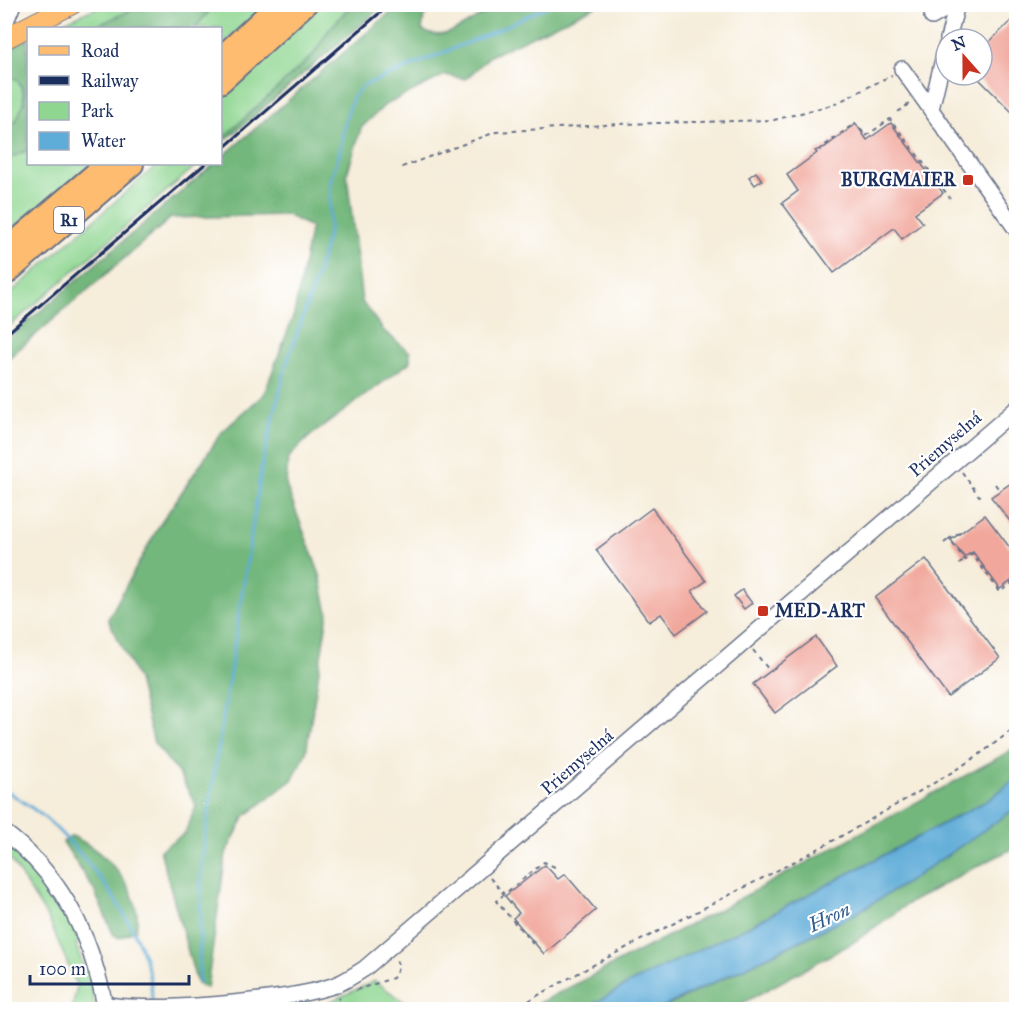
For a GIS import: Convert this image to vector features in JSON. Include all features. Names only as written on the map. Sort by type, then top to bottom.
[{"type":"highway","points":[[222,57],[279,4]]},
{"type":"highway","points":[[222,80],[305,4]]},
{"type":"highway","name":"R1","points":[[4,252],[106,165]]},
{"type":"highway","name":"R1","points":[[4,275],[131,165]]},
{"type":"main road","points":[[27,27],[72,4]]},
{"type":"main road","points":[[4,39],[27,27]]},
{"type":"street","points":[[4,26],[13,4]]},
{"type":"street","points":[[933,17],[955,4]]},
{"type":"street","points":[[950,27],[955,4]]},
{"type":"street","points":[[902,69],[1017,229]]},
{"type":"street","points":[[931,109],[936,87]]},
{"type":"street","name":"Priemyselná","points":[[104,1007],[121,1009],[179,1007],[314,992],[345,980],[387,950],[1017,409]]},
{"type":"street","points":[[4,832],[46,871],[68,902],[86,937],[104,1007]]},
{"type":"path","points":[[402,168],[496,132],[774,120],[835,104],[902,69]]},
{"type":"path","points":[[898,112],[908,105]]},
{"type":"path","points":[[821,151],[820,149],[855,123],[867,136],[890,118],[950,198]]},
{"type":"path","points":[[959,468],[980,496],[985,494]]},
{"type":"path","points":[[995,484],[1000,491]]},
{"type":"path","points":[[944,543],[960,533]]},
{"type":"path","points":[[949,539],[965,560]]},
{"type":"path","points":[[959,564],[972,554],[1000,592],[1017,580]]},
{"type":"path","points":[[751,647],[768,670]]},
{"type":"path","points":[[513,1010],[590,965],[833,842],[987,752],[1017,726]]},
{"type":"path","points":[[532,944],[496,902],[544,862],[556,868]]},
{"type":"path","points":[[488,876],[505,894]]},
{"type":"path","points":[[497,894],[501,898]]},
{"type":"path","points":[[352,992],[384,983],[398,973],[397,961],[387,950]]},
{"type":"path","points":[[323,1010],[343,996]]},
{"type":"green space","points":[[534,3],[598,5],[490,56],[466,79],[445,75],[385,105],[361,128],[347,174],[362,302],[384,331],[410,352],[410,362],[309,437],[288,458],[286,485],[320,575],[328,613],[306,753],[292,780],[245,816],[226,853],[207,988],[197,984],[160,850],[185,833],[196,806],[179,774],[154,743],[138,680],[108,619],[159,526],[222,432],[264,394],[294,314],[311,227],[287,215],[171,218],[5,361],[5,341],[213,165],[222,165],[222,157],[399,5],[437,5],[424,16],[422,30],[432,34],[442,34],[452,32],[501,5]]},
{"type":"green space","points":[[143,4],[214,5],[196,27],[94,27]]},
{"type":"green space","points":[[102,5],[143,5],[94,27],[53,27]]},
{"type":"green space","points":[[214,5],[266,5],[222,45],[222,27],[196,27]]},
{"type":"green space","points":[[321,5],[351,5],[328,31],[314,54],[222,141],[222,96]]},
{"type":"green space","points":[[351,5],[384,5],[222,143],[223,138],[314,54],[328,31]]},
{"type":"green space","points":[[27,40],[27,150],[5,160],[5,135],[16,121],[24,102],[24,90],[16,78],[5,78],[5,51]]},
{"type":"green space","points":[[5,78],[16,78],[21,86],[24,101],[19,115],[5,135]]},
{"type":"green space","points":[[27,150],[27,165],[92,165],[5,234],[4,160]]},
{"type":"green space","points":[[157,165],[197,165],[5,330],[5,298]]},
{"type":"green space","points":[[1016,745],[1016,778],[990,799],[751,925],[628,984],[585,1009],[526,1010],[743,897],[1007,753]]},
{"type":"green space","points":[[1016,808],[1016,847],[906,905],[854,942],[732,1009],[659,1010],[851,916],[906,883]]},
{"type":"green space","points":[[72,836],[97,852],[120,874],[134,901],[137,915],[136,930],[119,938],[113,934],[94,890],[63,842]]},
{"type":"green space","points":[[4,840],[38,874],[72,926],[80,941],[76,945],[84,968],[89,971],[95,1009],[72,1009],[77,986],[49,920],[11,860],[5,856]]},
{"type":"green space","points":[[375,981],[414,1009],[304,1009],[322,1005]]},
{"type":"water","name":"Hron","points":[[1016,778],[1016,808],[906,883],[851,916],[659,1009],[585,1009],[628,984],[751,925],[990,799]]},
{"type":"building","points":[[1017,15],[1017,117],[987,87],[994,87],[994,37]]},
{"type":"building","points":[[891,123],[943,193],[915,213],[923,223],[902,239],[894,228],[834,273],[782,203],[798,191],[787,175],[817,153],[815,151],[825,147],[856,124],[867,140]]},
{"type":"building","points":[[756,172],[762,180],[755,185],[749,177]]},
{"type":"building","points":[[1017,479],[1017,530],[991,497]]},
{"type":"building","points":[[652,508],[706,581],[692,591],[707,611],[676,634],[661,614],[649,622],[596,550]]},
{"type":"building","points":[[985,515],[1017,557],[1017,577],[1000,589],[973,552],[964,557],[951,540]]},
{"type":"building","points":[[926,559],[1000,658],[948,697],[875,598]]},
{"type":"building","points":[[742,590],[752,603],[744,609],[734,596]]},
{"type":"building","points":[[816,637],[837,666],[775,713],[753,684]]},
{"type":"building","points":[[545,865],[558,879],[565,874],[596,910],[544,954],[513,918],[519,913],[505,896]]},
{"type":"waterway","points":[[199,983],[201,872],[206,827],[262,464],[287,362],[316,279],[329,230],[331,177],[339,156],[345,121],[353,97],[363,86],[498,30],[551,4]]},
{"type":"waterway","points":[[4,789],[36,810],[70,842],[119,906],[143,954],[150,978],[152,1002]]},
{"type":"railway","points":[[222,149],[390,4]]},
{"type":"railway","points":[[4,336],[204,165]]},
{"type":"place","name":"BURGMAIER","points":[[968,180]]},
{"type":"place","name":"MED-ART","points":[[763,611]]}]
